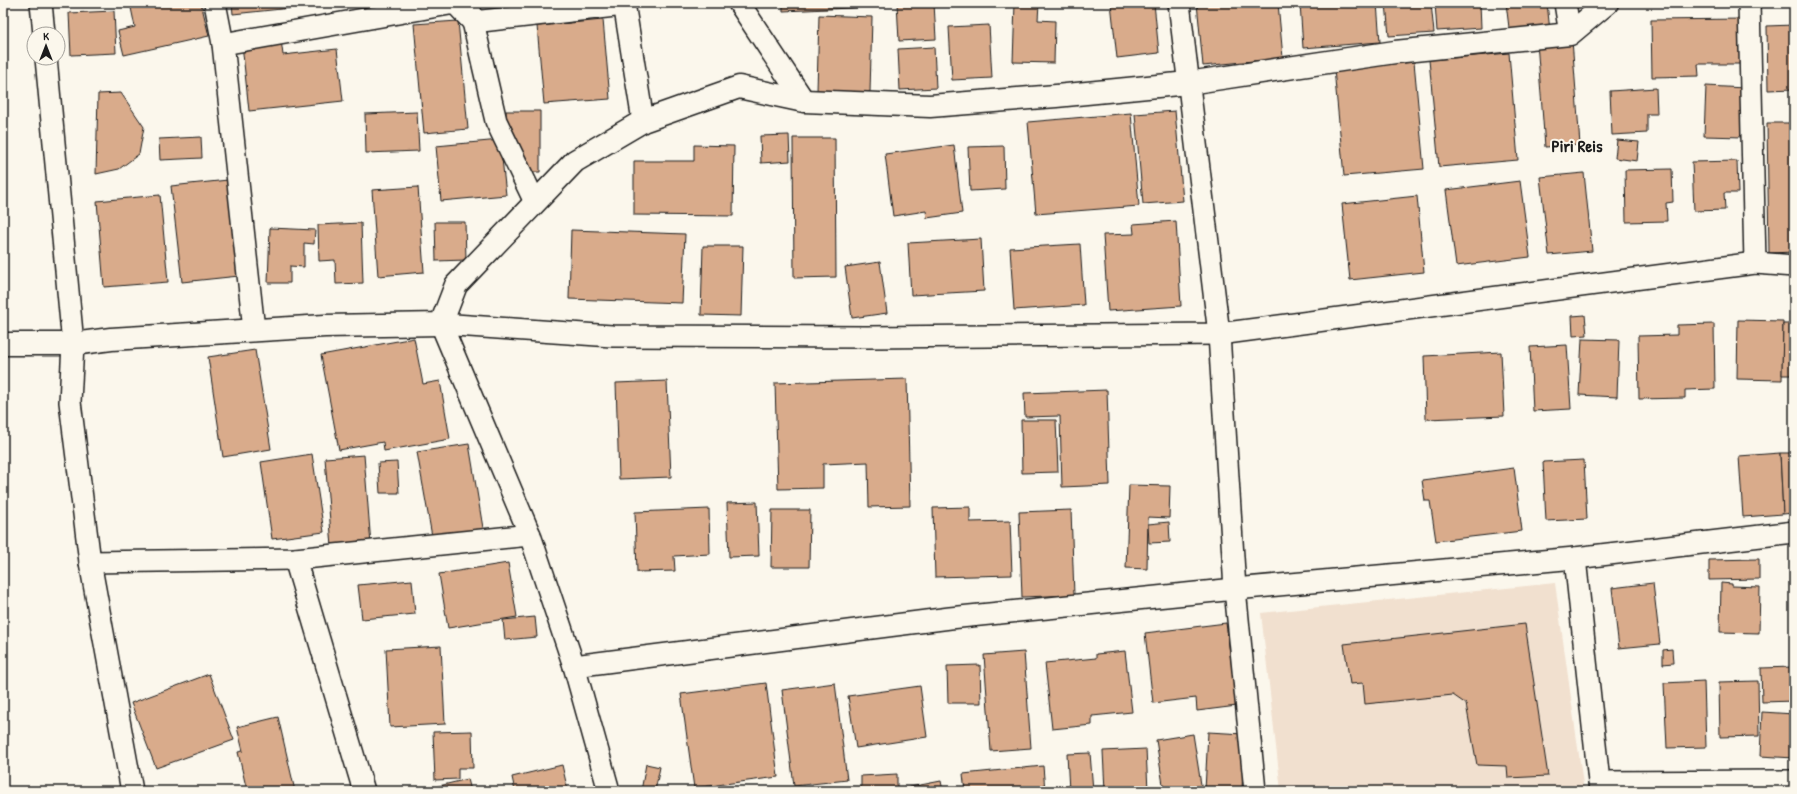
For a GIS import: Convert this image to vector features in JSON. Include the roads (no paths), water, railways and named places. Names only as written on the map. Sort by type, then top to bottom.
[{"type":"street","points":[[41,3],[43,26]]},
{"type":"street","points":[[215,3],[223,44],[254,330]]},
{"type":"street","points":[[739,3],[804,101]]},
{"type":"street","points":[[1179,3],[1219,334],[1235,589],[1255,791]]},
{"type":"street","points":[[1565,3],[1570,34]]},
{"type":"street","points":[[609,791],[574,666],[530,535],[442,324],[456,285],[575,161],[643,121],[739,87],[804,101],[930,106],[1056,96],[1188,83],[1395,52],[1570,34],[1607,3]]},
{"type":"street","points":[[1749,3],[1756,263]]},
{"type":"street","points":[[223,44],[455,4],[471,13],[624,4],[643,121]]},
{"type":"street","points":[[471,13],[496,120],[535,202]]},
{"type":"street","points":[[47,66],[73,344],[70,402],[90,562],[132,791]]},
{"type":"street","points":[[3,344],[73,344],[111,339],[325,326],[442,324],[612,336],[867,337],[1219,334],[1756,263],[1794,266]]},
{"type":"street","points":[[574,666],[950,618],[1235,589],[1575,558],[1794,532]]},
{"type":"street","points":[[90,562],[295,559],[530,535]]},
{"type":"street","points":[[1575,558],[1599,786],[1794,781]]},
{"type":"street","points":[[295,559],[364,791]]},
{"type":"district","name":"Piri Reis","points":[[1577,145]]}]
